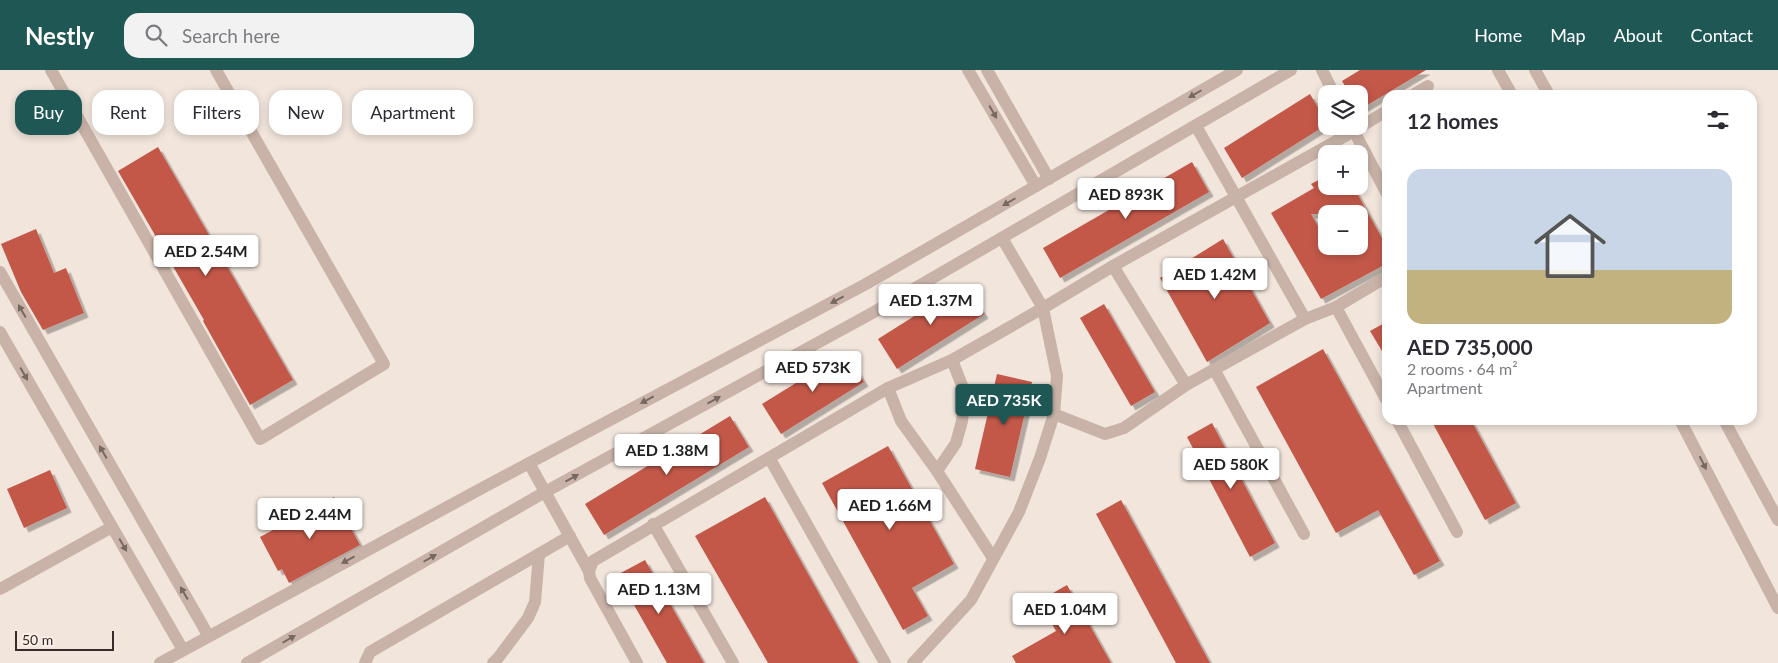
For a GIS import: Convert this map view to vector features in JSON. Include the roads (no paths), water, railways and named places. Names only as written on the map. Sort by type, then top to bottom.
[{"type":"street","points":[[51,70],[260,439],[384,364],[216,70]]},
{"type":"street","points":[[968,70],[1036,186]]},
{"type":"street","points":[[987,70],[1049,179]]},
{"type":"street","points":[[160,663],[208,635],[866,284],[1237,70]]},
{"type":"street","points":[[247,663],[545,492],[874,312],[1291,70]]},
{"type":"street","points":[[1322,70],[1330,85]]},
{"type":"street","points":[[1498,70],[1509,90]]},
{"type":"street","points":[[1535,70],[1546,90]]},
{"type":"street","points":[[1421,90],[1428,86]]},
{"type":"street","points":[[1368,121],[1382,113]]},
{"type":"street","points":[[1196,126],[1305,319]]},
{"type":"street","points":[[589,571],[596,557],[770,459],[888,388],[952,360],[1342,135]]},
{"type":"street","points":[[1355,135],[1382,185]]},
{"type":"street","points":[[914,663],[971,600],[1019,512],[1040,458],[1054,414],[1057,376],[1043,308],[1002,238]]},
{"type":"street","points":[[1113,266],[1186,385]]},
{"type":"street","points":[[0,272],[208,635]]},
{"type":"street","points":[[1054,414],[1105,434],[1124,428],[1186,385],[1305,319],[1336,307],[1382,280]]},
{"type":"street","points":[[1336,307],[1382,392]]},
{"type":"street","points":[[0,332],[183,650]]},
{"type":"street","points":[[937,471],[956,443],[962,421],[965,393],[952,360]]},
{"type":"street","points":[[1214,369],[1304,534]]},
{"type":"street","points":[[888,388],[901,421],[937,471],[993,558]]},
{"type":"street","points":[[1400,425],[1457,532]]},
{"type":"street","points":[[1683,425],[1778,608]]},
{"type":"street","points":[[1727,425],[1778,520]]},
{"type":"street","points":[[770,459],[884,663]]},
{"type":"street","points":[[529,463],[637,663]]},
{"type":"street","points":[[653,524],[733,663]]},
{"type":"street","points":[[0,589],[112,526]]},
{"type":"street","points":[[365,663],[370,652],[570,536]]},
{"type":"street","points":[[492,663],[523,624],[535,602],[539,554]]}]
